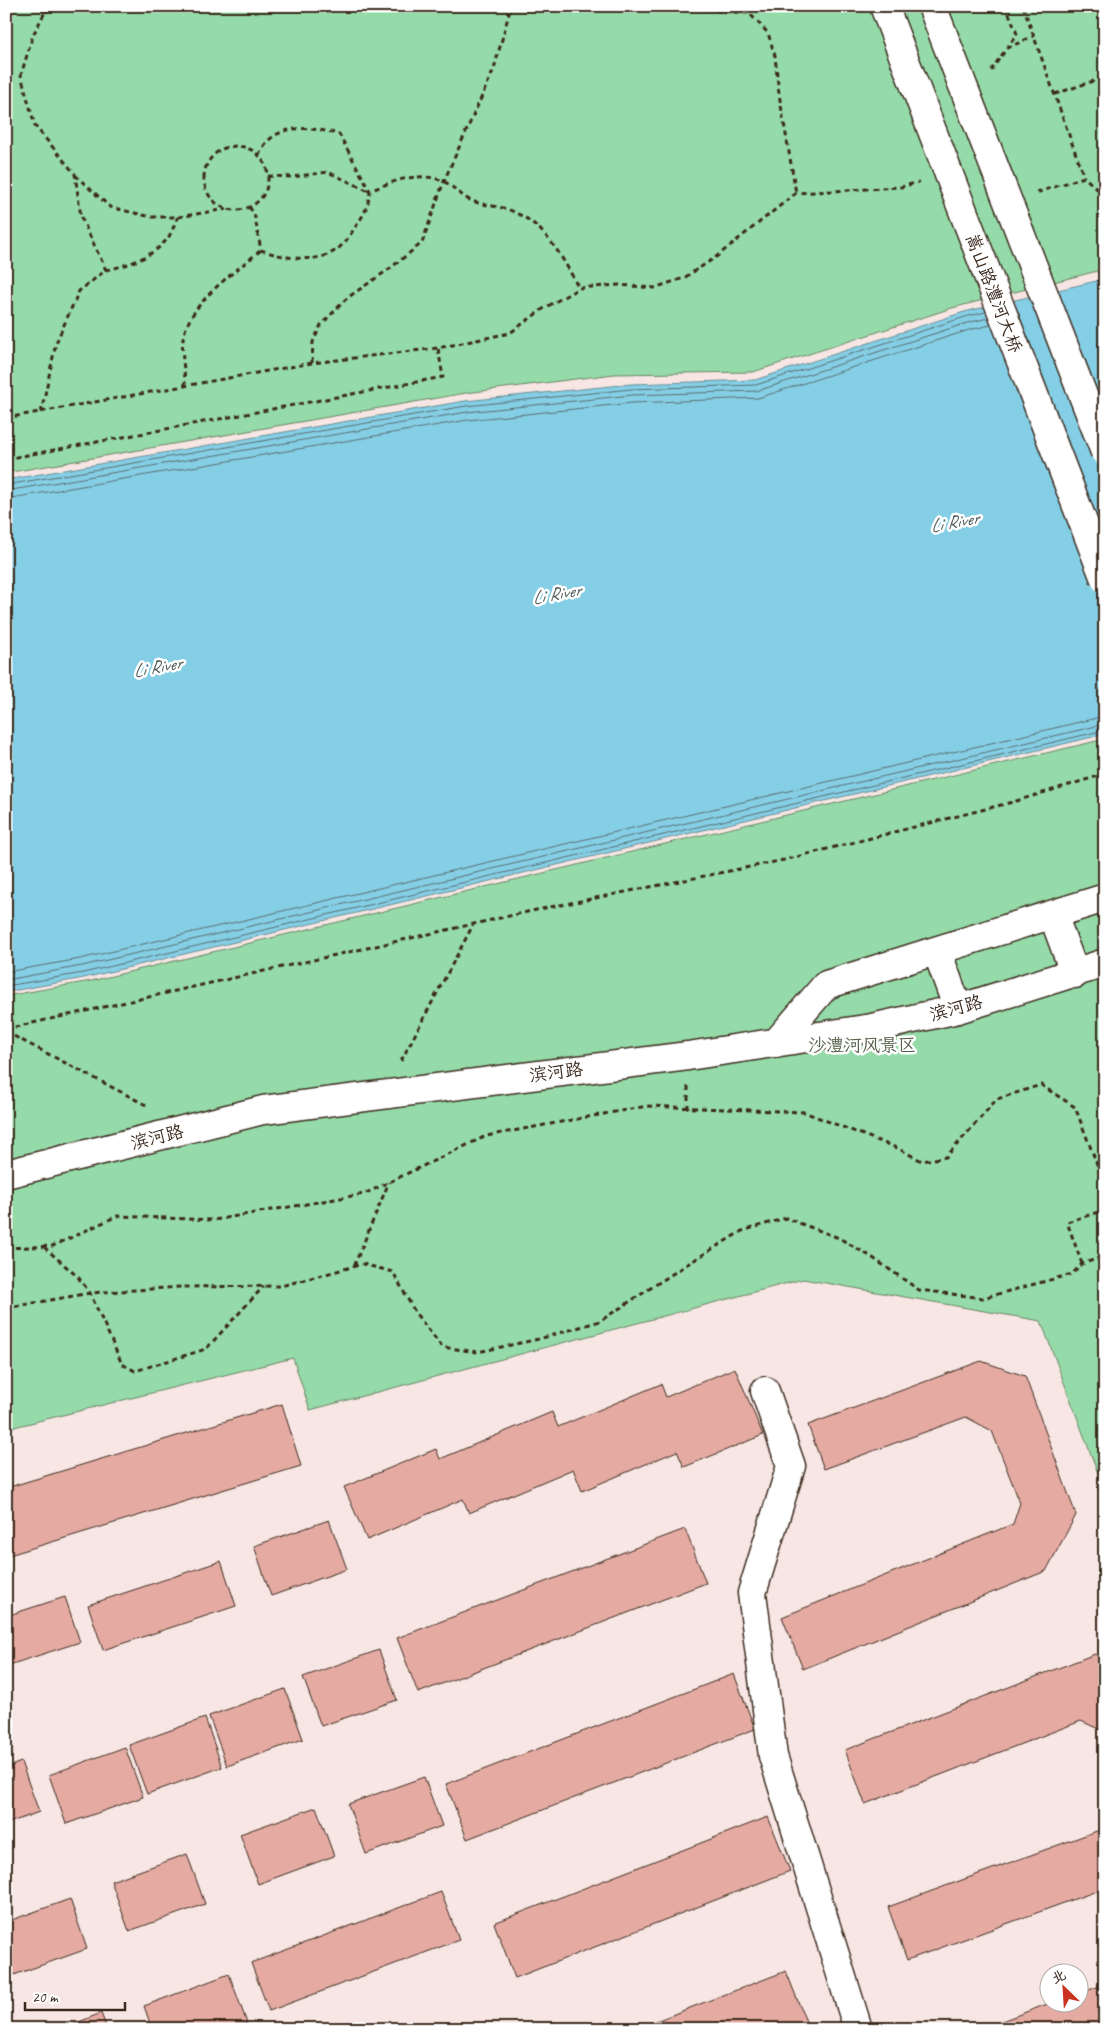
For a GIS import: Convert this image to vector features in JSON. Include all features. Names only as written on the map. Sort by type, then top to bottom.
[{"type":"street","name":"嵩山路澧河大桥","points":[[884,6],[1105,579]]},
{"type":"street","points":[[932,6],[1105,452]]},
{"type":"street","points":[[776,1043],[826,985],[1105,898]]},
{"type":"street","points":[[1053,915],[1075,974]]},
{"type":"street","points":[[936,951],[958,1010]]},
{"type":"street","name":"滨河路","points":[[6,1174],[263,1110],[776,1043],[872,1028],[958,1010],[1105,964]]},
{"type":"street","points":[[765,1391],[792,1466],[752,1594],[773,1756],[858,2029]]},
{"type":"path","points":[[35,6],[45,12],[62,6]]},
{"type":"path","points":[[312,363],[313,342],[321,325],[347,298],[388,270],[422,243],[444,182],[494,70],[511,6]]},
{"type":"path","points":[[689,6],[720,8],[749,13],[768,33],[775,56],[779,94],[796,193]]},
{"type":"path","points":[[995,78],[992,68],[1017,34],[1006,6]]},
{"type":"path","points":[[1023,6],[1084,177],[1105,196]]},
{"type":"path","points":[[45,12],[33,36],[21,75],[35,126],[75,174],[110,207],[151,217],[178,216],[228,208],[239,209],[249,207],[257,202],[267,186],[267,169],[259,155],[251,149],[230,146],[220,150],[206,166],[205,177],[208,192],[219,204],[228,208]]},
{"type":"path","points":[[1007,48],[1034,36]]},
{"type":"path","points":[[1055,94],[1105,77]]},
{"type":"path","points":[[259,155],[270,139],[289,129],[315,128],[339,134],[370,191],[368,208],[347,239],[332,253],[309,258],[283,257],[261,250]]},
{"type":"path","points":[[268,176],[292,177],[328,172],[370,191],[396,180],[422,176],[444,182],[470,200],[516,213],[541,230],[560,253],[579,288]]},
{"type":"path","points":[[75,174],[81,217],[106,270]]},
{"type":"path","points":[[1036,183],[1039,192],[1084,177]]},
{"type":"path","points":[[6,418],[312,363],[438,348],[510,333],[543,309],[579,288],[619,285],[654,288],[684,278],[716,257],[796,193],[901,187],[919,181]]},
{"type":"path","points":[[249,207],[254,213],[261,250]]},
{"type":"path","points":[[41,413],[56,343],[79,291],[106,270],[127,266],[153,253],[168,238],[178,216]]},
{"type":"path","points":[[185,386],[183,339],[193,313],[219,284],[261,250]]},
{"type":"path","points":[[6,459],[443,377],[438,348]]},
{"type":"path","points":[[6,1030],[474,924],[784,860],[1013,802],[1105,774]]},
{"type":"path","points":[[383,1094],[474,924]]},
{"type":"path","points":[[6,1030],[191,1129]]},
{"type":"path","points":[[6,1248],[52,1246],[117,1216],[214,1220],[364,1194],[486,1136],[647,1106],[804,1112],[897,1148],[922,1161],[946,1157],[997,1099],[1040,1085],[1075,1107],[1105,1185]]},
{"type":"path","points":[[353,1267],[390,1181]]},
{"type":"path","points":[[1082,1264],[1068,1222],[1105,1210]]},
{"type":"path","points":[[6,1308],[90,1293],[181,1286],[282,1286],[363,1264],[393,1272],[416,1314],[442,1347],[478,1352],[539,1339],[600,1321],[686,1264],[742,1231],[786,1218],[839,1238],[870,1256],[919,1290],[983,1298],[1072,1274],[1082,1264],[1105,1256]]},
{"type":"path","points":[[44,1246],[78,1277],[90,1293],[122,1364],[135,1371],[206,1349],[264,1286]]},
{"type":"green space","points":[[6,6],[1105,6],[1105,269],[952,308],[753,372],[614,374],[466,393],[6,473]]},
{"type":"green space","name":"沙澧河风景区","points":[[1105,739],[1105,1492],[1041,1321],[803,1279],[310,1410],[293,1358],[6,1429],[6,996],[91,981]]},
{"type":"water","name":"Li River","points":[[1105,279],[1105,734],[84,978],[6,992],[6,480],[465,401],[631,384],[755,380],[964,312]]},
{"type":"building","points":[[981,1361],[1025,1376],[1076,1515],[1046,1571],[803,1669],[782,1617],[1013,1524],[1020,1503],[992,1431],[966,1417],[824,1469],[808,1425]]},
{"type":"building","points":[[735,1368],[763,1435],[684,1467],[677,1451],[582,1491],[573,1469],[469,1513],[463,1499],[367,1540],[344,1487],[436,1449],[440,1459],[552,1412],[558,1427],[661,1384],[666,1397]]},
{"type":"building","points":[[282,1404],[301,1466],[6,1556],[6,1488]]},
{"type":"building","points":[[329,1520],[347,1569],[271,1596],[254,1546]]},
{"type":"building","points":[[685,1529],[706,1583],[418,1693],[397,1638]]},
{"type":"building","points":[[221,1561],[236,1606],[103,1650],[88,1605]]},
{"type":"building","points":[[65,1597],[80,1642],[6,1666],[6,1616]]},
{"type":"building","points":[[379,1650],[397,1700],[321,1726],[303,1677]]},
{"type":"building","points":[[1095,1654],[1105,1660],[1105,1734],[1103,1731],[1081,1721],[865,1804],[845,1750]]},
{"type":"building","points":[[734,1674],[755,1729],[467,1839],[446,1784]]},
{"type":"building","points":[[285,1689],[303,1739],[227,1766],[209,1716]]},
{"type":"building","points":[[205,1718],[222,1767],[147,1794],[129,1745]]},
{"type":"building","points":[[125,1747],[143,1797],[66,1824],[49,1775]]},
{"type":"building","points":[[21,1762],[39,1812],[6,1824],[6,1768]]},
{"type":"building","points":[[424,1777],[442,1826],[366,1854],[348,1804]]},
{"type":"building","points":[[316,1807],[334,1856],[258,1884],[240,1834]]},
{"type":"building","points":[[768,1817],[790,1871],[515,1978],[494,1923]]},
{"type":"building","points":[[1105,1828],[1105,1888],[907,1960],[888,1907]]},
{"type":"building","points":[[187,1854],[205,1904],[129,1931],[111,1881]]},
{"type":"building","points":[[441,1892],[459,1940],[269,2011],[251,1963]]},
{"type":"building","points":[[70,1899],[87,1949],[11,1976],[6,1963],[6,1922]]},
{"type":"building","points":[[786,1971],[807,2024],[795,2029],[635,2029]]},
{"type":"building","points":[[229,1974],[247,2023],[232,2029],[152,2029],[144,2006]]},
{"type":"building","points":[[1105,1984],[1105,2029],[980,2029],[1038,2008],[1038,2012],[1088,2012],[1088,1990]]},
{"type":"building","points":[[101,2013],[107,2029],[62,2029]]}]
